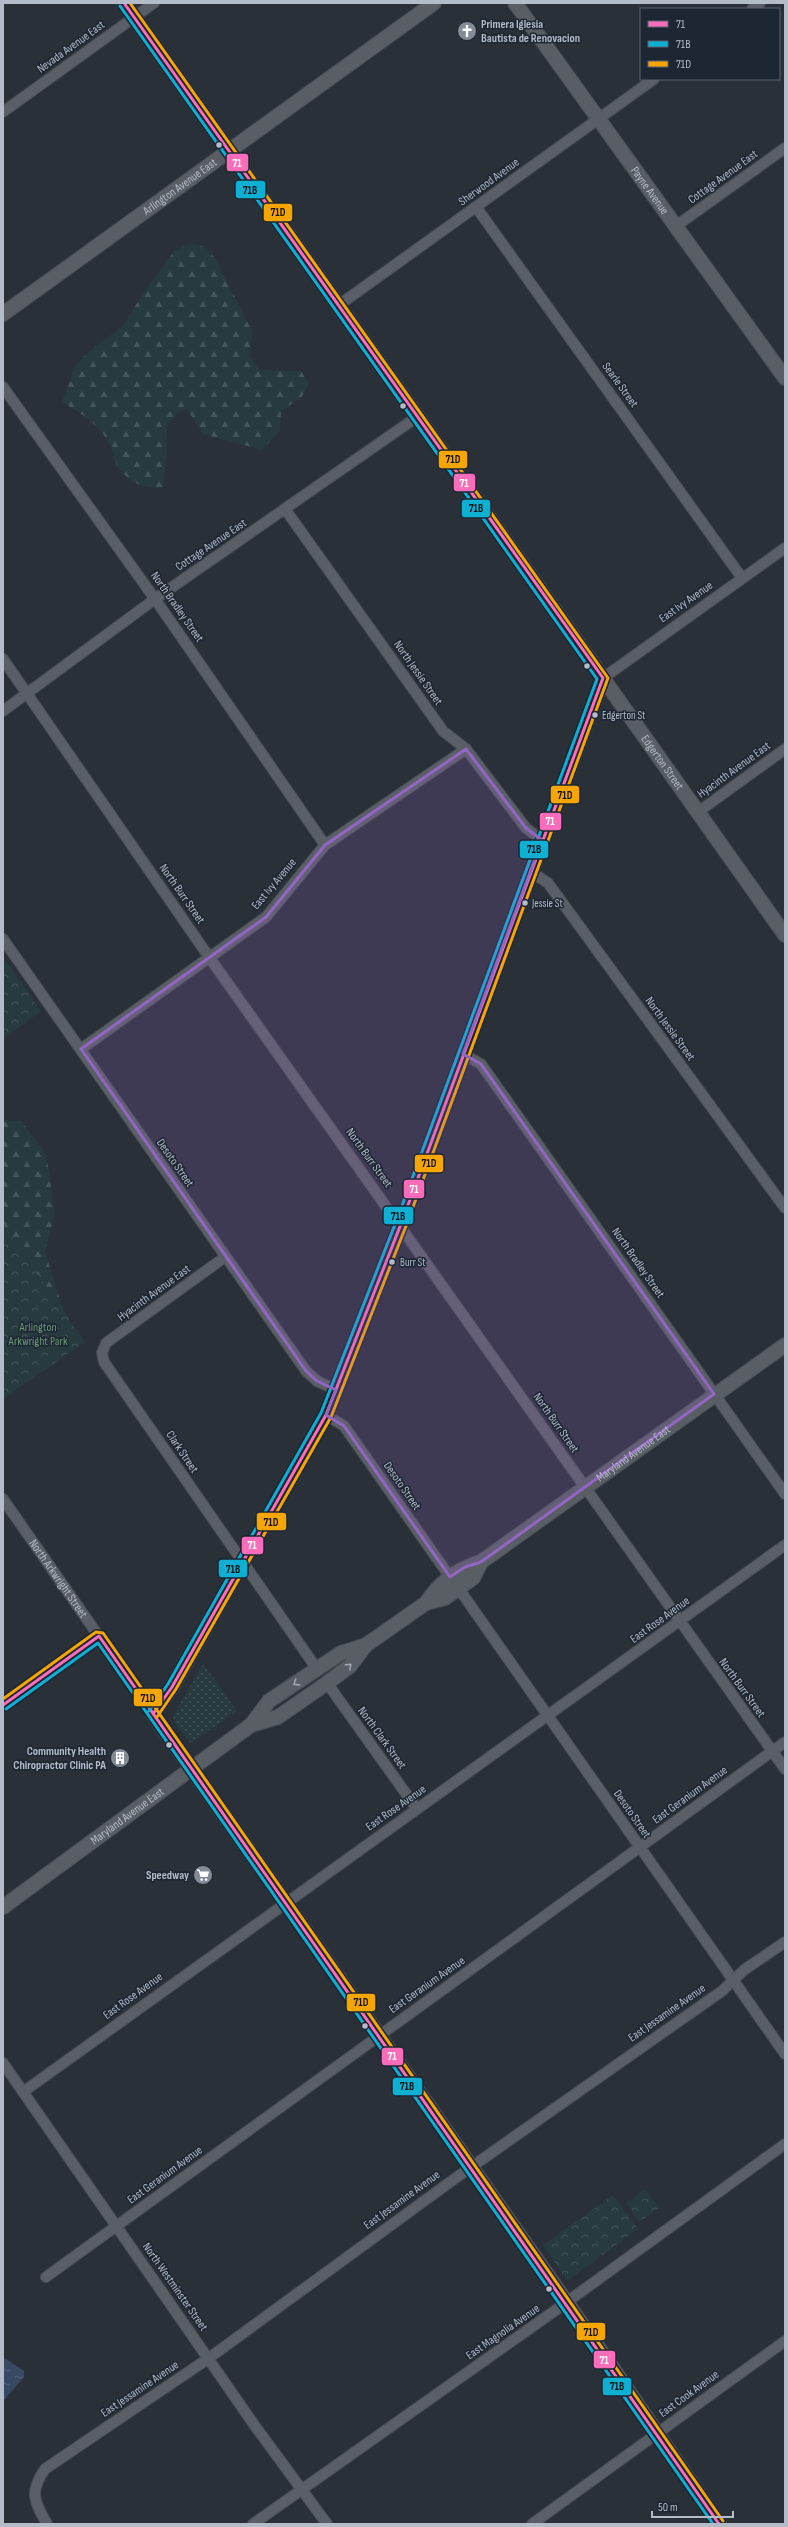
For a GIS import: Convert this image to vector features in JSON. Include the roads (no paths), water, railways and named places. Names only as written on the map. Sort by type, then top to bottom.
[{"type":"street","name":"Edgerton Street","points":[[124,3],[785,935]]},
{"type":"street","name":"Nevada Avenue East","points":[[3,112],[154,3]]},
{"type":"street","name":"Arlington Avenue East","points":[[3,314],[434,3]]},
{"type":"street","name":"Payne Avenue","points":[[515,3],[676,226],[783,370]]},
{"type":"street","name":"Sherwood Avenue","points":[[338,305],[653,80]]},
{"type":"street","name":"Cottage Avenue East","points":[[676,226],[785,148]]},
{"type":"street","name":"Searle Street","points":[[476,207],[742,578]]},
{"type":"street","name":"North Bradley Street","points":[[3,387],[155,599],[325,845]]},
{"type":"street","name":"Cottage Avenue East","points":[[3,711],[155,599],[417,417]]},
{"type":"street","name":"North Jessie Street","points":[[285,509],[442,731],[466,749],[526,828],[542,840]]},
{"type":"street","name":"East Ivy Avenue","points":[[603,678],[785,548]]},
{"type":"street","name":"North Burr Street","points":[[3,659],[210,957],[401,1224],[584,1488],[785,1769]]},
{"type":"street","points":[[153,1714],[172,1687],[243,1565],[326,1415],[401,1224],[530,871],[603,678]]},
{"type":"street","name":"East Ivy Avenue","points":[[81,1050],[266,917],[325,845],[466,749]]},
{"type":"street","name":"Hyacinth Avenue East","points":[[698,812],[785,749]]},
{"type":"street","name":"North Jessie Street","points":[[530,871],[548,883],[785,1208]]},
{"type":"street","name":"Desoto Street","points":[[3,939],[306,1371],[316,1380],[336,1390]]},
{"type":"street","name":"North Bradley Street","points":[[463,1054],[481,1064],[785,1494]]},
{"type":"street","name":"Hyacinth Avenue East","points":[[102,1353],[106,1343],[225,1257]]},
{"type":"street","name":"Maryland Avenue East","points":[[426,1603],[437,1586],[465,1567],[481,1562],[714,1394],[785,1345]]},
{"type":"street","name":"Clark Street","points":[[102,1353],[104,1362],[243,1565]]},
{"type":"street","name":"Desoto Street","points":[[326,1415],[344,1426],[450,1577]]},
{"type":"street","name":"North Arkwright Street","points":[[3,1499],[284,1904],[565,2302],[719,2524]]},
{"type":"street","name":"East Rose Avenue","points":[[23,2092],[785,1546]]},
{"type":"street","name":"Maryland Avenue East","points":[[3,1907],[190,1768],[251,1725],[270,1701],[341,1653],[366,1645],[426,1603],[445,1598],[459,1589],[473,1578],[481,1562]]},
{"type":"street","points":[[243,1565],[317,1670]]},
{"type":"street","name":"Desoto Street","points":[[459,1589],[785,2054]]},
{"type":"street","points":[[3,1705],[99,1636]]},
{"type":"street","name":"Maryland Avenue East","points":[[251,1725],[278,1717],[350,1666],[366,1645]]},
{"type":"street","name":"North Clark Street","points":[[326,1683],[417,1810]]},
{"type":"street","name":"East Geranium Avenue","points":[[46,2276],[785,1742]]},
{"type":"street","name":"East Jessamine Avenue","points":[[47,2524],[38,2507],[34,2493],[37,2481],[45,2469],[209,2358],[785,1942]]},
{"type":"street","name":"North Westminster Street","points":[[3,2063],[209,2358],[328,2524]]},
{"type":"street","name":"East Magnolia Avenue","points":[[253,2524],[304,2490],[785,2144]]},
{"type":"street","name":"East Cook Avenue","points":[[532,2524],[785,2341]]},
{"type":"water","points":[[3,2357],[24,2371],[24,2377],[3,2401]]},
{"type":"place","name":"Primera Iglesia Bautista de Renovacion","points":[[467,31]]},
{"type":"place","name":"Edgerton St","points":[[595,715]]},
{"type":"place","name":"Jessie St","points":[[525,903]]},
{"type":"place","name":"Burr St","points":[[392,1262]]},
{"type":"place","name":"Community Health Chiropractor Clinic PA","points":[[120,1758]]},
{"type":"place","name":"Speedway","points":[[203,1875]]},
{"type":"park label","name":"Arlington Arkwright Park","points":[[38,1334]]}]
